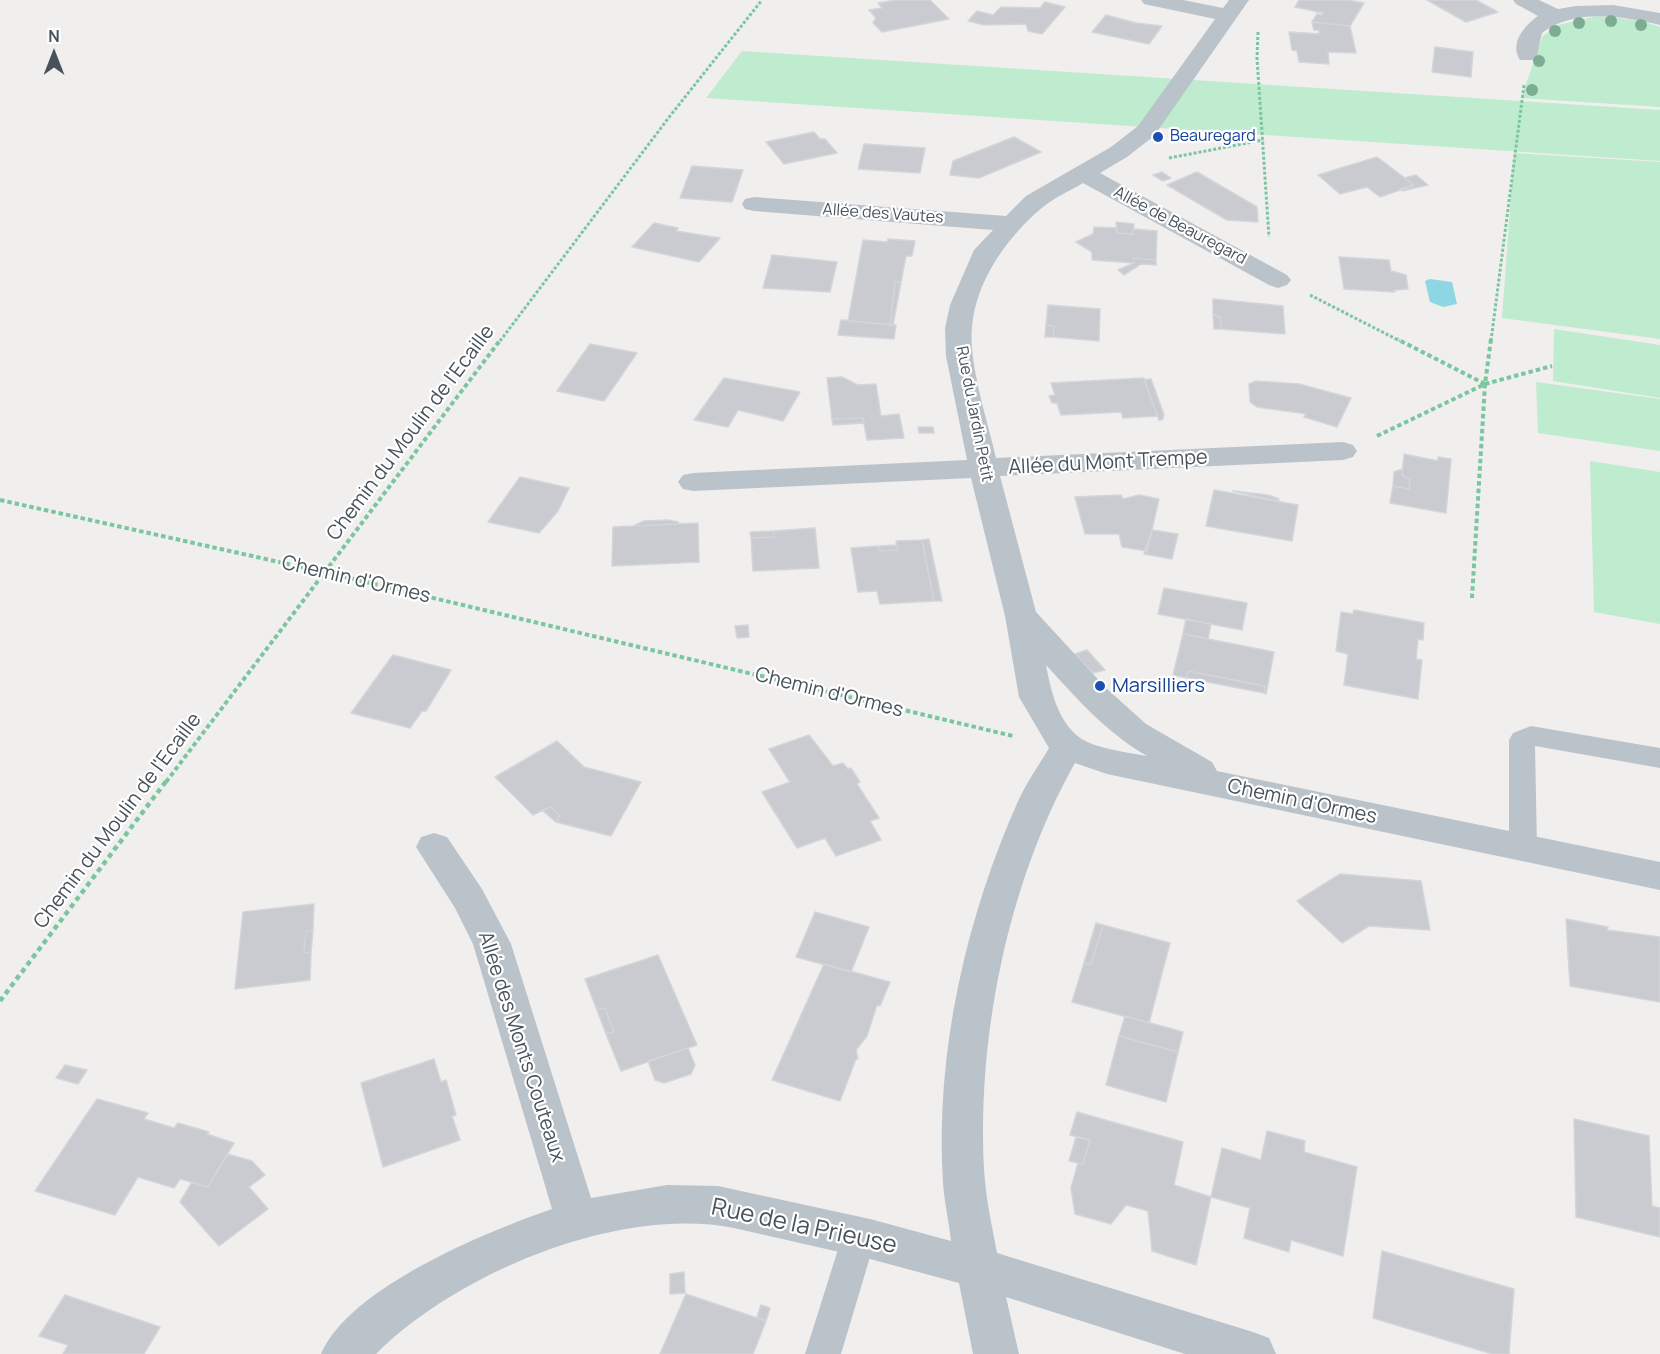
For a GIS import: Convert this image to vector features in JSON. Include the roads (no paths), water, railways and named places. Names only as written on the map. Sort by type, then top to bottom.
[{"type":"street","points":[[1150,0],[1233,8]]},
{"type":"street","points":[[1523,0],[1555,16]]},
{"type":"street","name":"Rue du Jardin Petit","points":[[1067,747],[1050,724],[1036,696],[1021,616],[984,470],[960,356],[958,328],[970,287],[987,250],[1035,201],[1092,179],[1119,152],[1146,130],[1233,8]]},
{"type":"street","points":[[1528,55],[1528,40],[1533,30],[1555,16],[1604,12],[1660,19]]},
{"type":"street","name":"Allée de Beauregard","points":[[1092,179],[1278,280]]},
{"type":"street","name":"Allée des Vautes","points":[[754,204],[1011,224]]},
{"type":"street","name":"Allée du Mont Trempe","points":[[693,482],[984,470],[1343,451]]},
{"type":"street","name":"Rue du Jardin Petit","points":[[1021,616],[1094,696],[1134,733],[1180,761],[1236,789]]},
{"type":"street","points":[[996,1354],[964,1182],[965,1068],[984,956],[1007,881],[1037,800],[1067,747]]},
{"type":"street","name":"Chemin d'Ormes","points":[[1067,747],[1107,761],[1660,876]]},
{"type":"street","name":"Allée des Monts Couteaux","points":[[434,847],[469,899],[492,944],[577,1221]]},
{"type":"street","name":"Rue de la Prieuse","points":[[344,1354],[353,1343],[416,1293],[498,1248],[577,1221],[653,1204],[714,1204],[978,1266],[1253,1354]]},
{"type":"lane","points":[[1523,848],[1522,740],[1531,735],[1660,758]]},
{"type":"lane","points":[[823,1354],[859,1237]]},
{"type":"water","points":[[1430,279],[1452,282],[1457,304],[1443,307],[1430,302],[1425,281]]},
{"type":"place","name":"Beauregard","points":[[1158,137]]},
{"type":"place","name":"Marsilliers","points":[[1100,686]]}]
